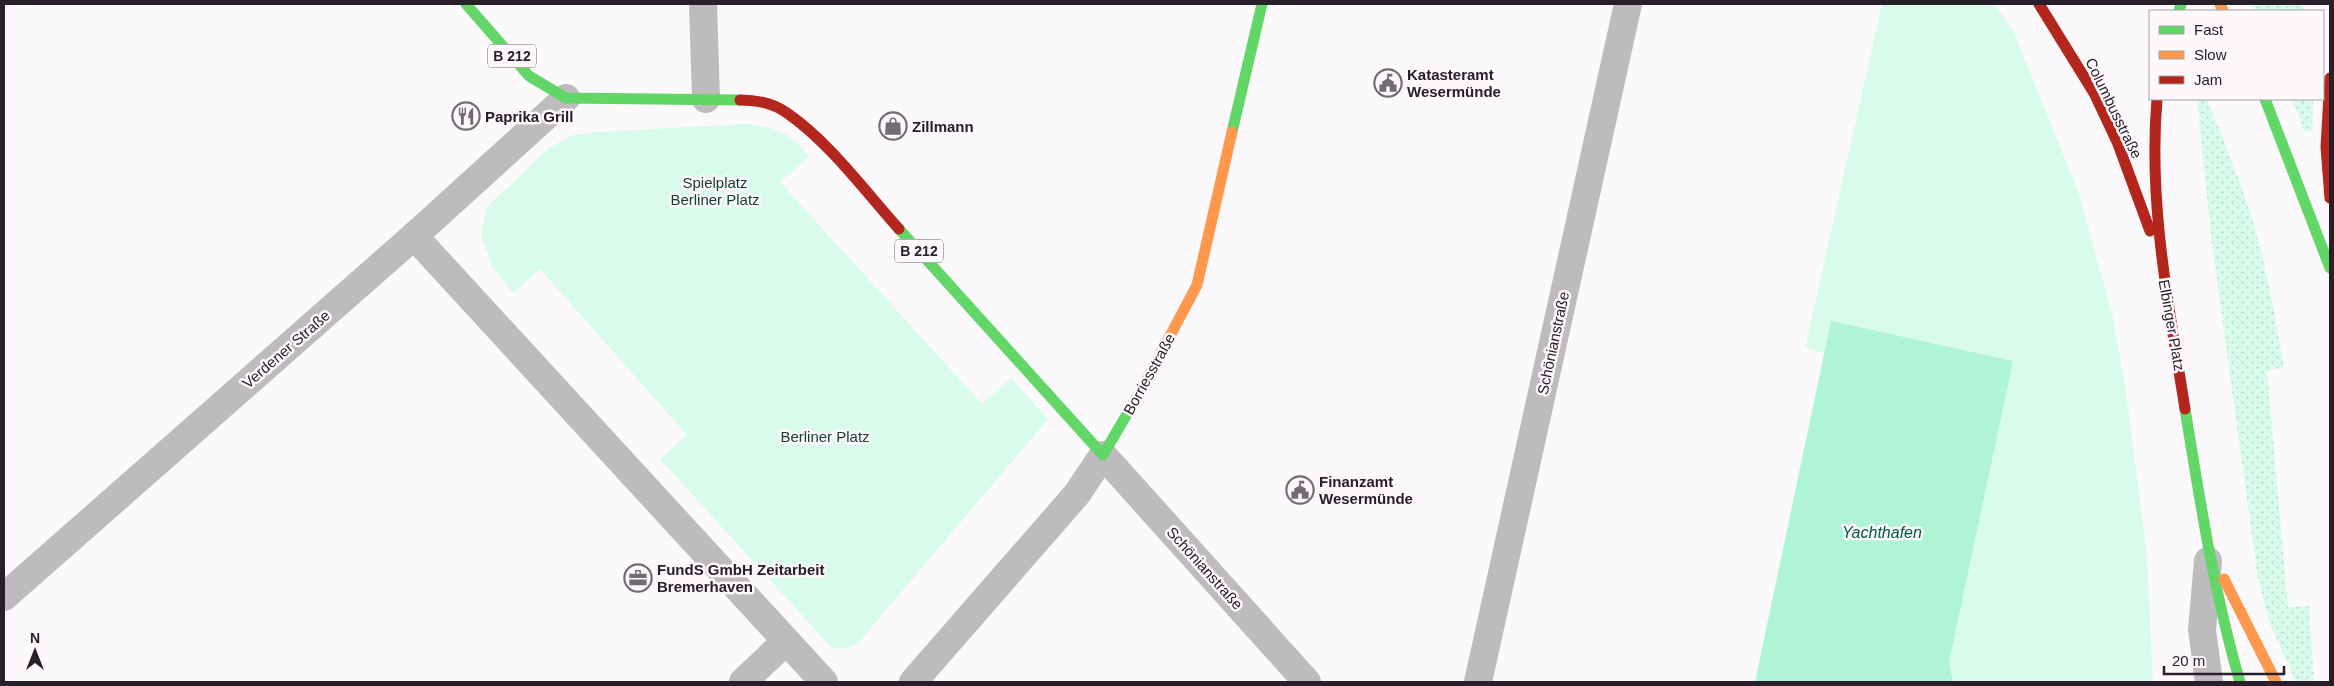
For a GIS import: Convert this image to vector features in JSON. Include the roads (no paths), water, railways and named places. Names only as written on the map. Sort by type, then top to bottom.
[{"type":"main road","name":"B 212","points":[[466,4],[529,76],[566,98],[758,100],[786,112],[815,136],[1103,455]]},
{"type":"main road","name":"Borriesstraße","points":[[1103,455],[1157,362],[1197,286],[1262,4]]},
{"type":"main road","name":"Columbusstraße","points":[[2039,4],[2094,93],[2118,144],[2161,260]]},
{"type":"main road","points":[[2330,78],[2326,147],[2330,198]]},
{"type":"main road","name":"Elbinger Platz","points":[[2157,100],[2154,135],[2161,260],[2208,549],[2229,644],[2240,682]]},
{"type":"main road","points":[[2265,100],[2330,268]]},
{"type":"main road","name":"Elbinger Platz","points":[[2208,549],[2260,646],[2276,682]]},
{"type":"street","points":[[703,4],[706,99]]},
{"type":"street","name":"Schönianstraße","points":[[1478,682],[1628,4]]},
{"type":"street","name":"Verdener Straße","points":[[4,597],[414,236],[566,98]]},
{"type":"street","points":[[414,236],[824,682]]},
{"type":"street","name":"Borriesstraße","points":[[913,682],[1077,494],[1103,455]]},
{"type":"street","name":"Schönianstraße","points":[[1103,455],[1307,682]]},
{"type":"street","name":"Elbinger Platz","points":[[2208,549],[2202,630],[2209,682]]},
{"type":"street","points":[[743,682],[786,641]]},
{"type":"water","name":"Yachthafen","points":[[1831,321],[2013,361],[1949,662],[1953,682],[1755,682]]},
{"type":"place","name":"Katasteramt Wesermünde","points":[[1388,83]]},
{"type":"place","name":"Paprika Grill","points":[[466,116]]},
{"type":"place","name":"Zillmann","points":[[893,126]]},
{"type":"place","name":"Finanzamt Wesermünde","points":[[1300,490]]},
{"type":"place","name":"FundS GmbH Zeitarbeit Bremerhaven","points":[[638,578]]},
{"type":"park label","name":"Spielplatz Berliner Platz","points":[[715,190]]},
{"type":"park label","name":"Berliner Platz","points":[[825,436]]}]
